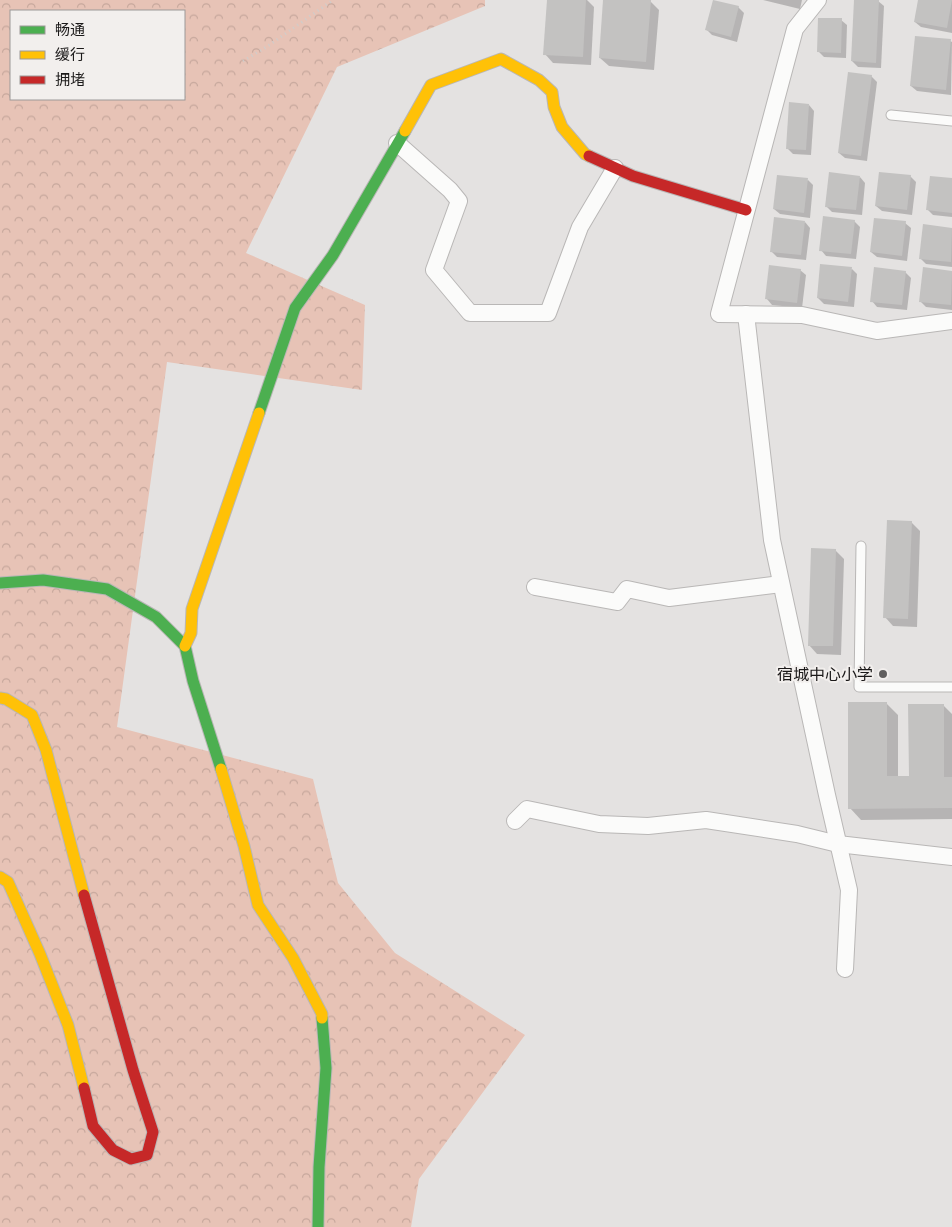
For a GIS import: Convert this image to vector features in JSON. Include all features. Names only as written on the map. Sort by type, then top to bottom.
[{"type":"street","points":[[818,0],[795,29],[719,314],[802,315],[877,331],[952,321]]},
{"type":"street","points":[[318,1227],[319,1167],[326,1068],[322,1014],[293,958],[258,905],[244,846],[222,770],[192,681],[186,646],[191,633],[192,609],[295,308],[333,255],[430,85],[501,59],[538,80],[552,92],[554,107],[562,127],[585,154],[632,176],[746,210]]},
{"type":"street","points":[[397,144],[450,190],[459,201],[434,270],[470,313],[548,313],[580,227],[615,168]]},
{"type":"street","points":[[746,314],[772,540],[849,890],[845,969]]},
{"type":"street","points":[[0,583],[43,580],[107,589],[156,616],[186,646]]},
{"type":"street","points":[[535,588],[617,602],[627,589],[669,598],[781,584]]},
{"type":"street","points":[[0,698],[6,699],[32,715],[46,750],[74,861],[111,994],[153,1132],[147,1155],[131,1159],[113,1150],[93,1126],[68,1025],[40,954],[8,882],[0,877]]},
{"type":"street","points":[[516,821],[527,810],[599,824],[648,826],[706,820],[797,834],[838,844],[952,857]]},
{"type":"lane","points":[[891,115],[952,121]]},
{"type":"lane","points":[[860,546],[859,687],[952,687]]},
{"type":"path","points":[[243,61],[334,0]]},
{"type":"green space","points":[[0,0],[485,0],[485,6],[337,67],[246,253],[365,305],[362,390],[167,362],[117,727],[313,779],[338,883],[395,953],[525,1035],[419,1179],[411,1227],[0,1227]]},
{"type":"building","points":[[547,0],[586,0],[583,57],[543,55]]},
{"type":"building","points":[[603,0],[651,0],[646,62],[599,58]]},
{"type":"building","points":[[713,0],[739,6],[731,37],[705,30]]},
{"type":"building","points":[[854,0],[879,0],[876,63],[851,61]]},
{"type":"building","points":[[918,0],[952,0],[947,28],[914,22]]},
{"type":"building","points":[[818,18],[842,18],[841,53],[817,52]]},
{"type":"building","points":[[915,36],[951,39],[946,90],[910,86]]},
{"type":"building","points":[[848,72],[872,75],[861,156],[838,153]]},
{"type":"building","points":[[789,102],[809,104],[806,150],[786,149]]},
{"type":"building","points":[[829,172],[860,176],[856,210],[825,207]]},
{"type":"building","points":[[879,172],[911,175],[907,210],[875,206]]},
{"type":"building","points":[[777,175],[808,178],[804,213],[773,209]]},
{"type":"building","points":[[930,176],[952,178],[952,213],[926,210]]},
{"type":"building","points":[[823,216],[855,220],[851,254],[819,251]]},
{"type":"building","points":[[774,217],[805,221],[801,255],[770,252]]},
{"type":"building","points":[[874,218],[906,221],[902,256],[870,252]]},
{"type":"building","points":[[923,224],[952,228],[951,262],[919,259]]},
{"type":"building","points":[[820,264],[852,267],[848,302],[817,298]]},
{"type":"building","points":[[769,265],[801,269],[797,303],[765,299]]},
{"type":"building","points":[[874,267],[906,271],[902,305],[870,302]]},
{"type":"building","points":[[923,267],[952,271],[951,305],[919,302]]},
{"type":"building","points":[[887,520],[912,521],[908,619],[883,618]]},
{"type":"building","points":[[811,548],[836,549],[833,646],[808,646]]},
{"type":"building","points":[[848,702],[887,702],[887,776],[909,776],[908,704],[944,704],[944,777],[952,777],[952,808],[848,809]]},
{"type":"traffic: fast","points":[[259,413],[295,308],[333,255],[405,131]]},
{"type":"traffic: fast","points":[[0,583],[43,580],[107,589],[156,617],[185,646],[193,681],[221,769]]},
{"type":"traffic: fast","points":[[318,1227],[319,1167],[326,1068],[322,1018]]},
{"type":"traffic: slow","points":[[405,131],[431,85],[501,59],[539,80],[552,92],[554,107],[562,127],[585,154],[589,156]]},
{"type":"traffic: slow","points":[[185,646],[191,633],[192,609],[259,413]]},
{"type":"traffic: slow","points":[[0,698],[6,699],[32,715],[46,750],[84,895]]},
{"type":"traffic: slow","points":[[221,769],[244,846],[258,905],[293,958],[322,1014],[322,1018]]},
{"type":"traffic: slow","points":[[0,877],[8,882],[40,954],[68,1025],[84,1088]]},
{"type":"traffic: jam","points":[[589,156],[633,176],[746,210]]},
{"type":"traffic: jam","points":[[84,895],[133,1070],[153,1132],[147,1155],[131,1159],[113,1150],[93,1126],[84,1088]]},
{"type":"place","name":"宿城中心小学","points":[[883,674]]}]
